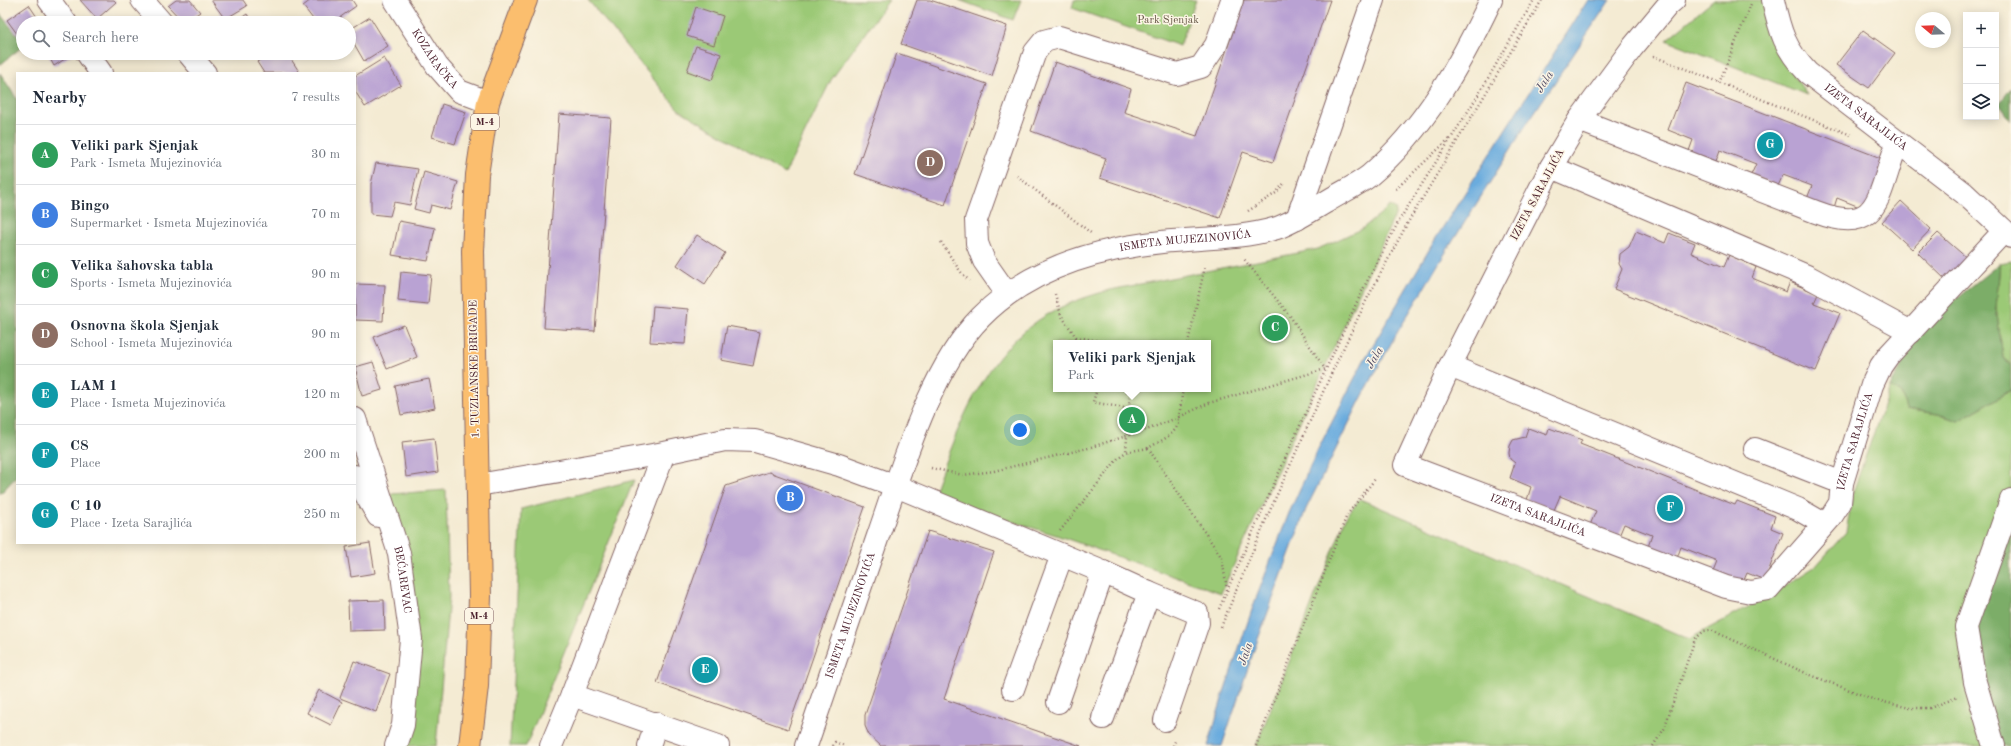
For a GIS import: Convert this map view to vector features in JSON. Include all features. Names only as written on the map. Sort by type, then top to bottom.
[{"type":"main road","name":"1. TUZLANSKE BRIGADE","points":[[470,746],[476,686],[480,596],[473,251],[477,175],[488,102],[526,0]]},
{"type":"street","points":[[49,0],[61,16]]},
{"type":"street","points":[[142,0],[156,16]]},
{"type":"street","name":"KOZARAČKA","points":[[395,0],[436,66],[460,91],[488,102]]},
{"type":"street","points":[[1007,294],[984,261],[977,243],[976,220],[1034,52],[1044,42],[1059,37],[1177,74],[1201,67],[1216,45],[1232,0]]},
{"type":"street","points":[[1297,219],[1373,0]]},
{"type":"street","name":"ISMETA MUJEZINOVIĆA","points":[[806,746],[896,486],[925,409],[942,371],[958,345],[980,318],[1007,294],[1025,282],[1060,266],[1104,251],[1160,242],[1241,235],[1277,228],[1297,219],[1367,178],[1409,137],[1450,80],[1491,0]]},
{"type":"street","name":"IZETA SARAJLIĆA","points":[[1674,0],[1667,6],[1632,48],[1579,120],[1551,167],[1450,366],[1405,465],[1741,591],[1768,589],[1824,524],[1840,503],[1842,483],[1876,375],[1888,356],[2008,234],[1964,193],[1808,73],[1793,57],[1786,43],[1778,21],[1773,0]]},
{"type":"street","points":[[92,60],[100,72]]},
{"type":"street","points":[[194,60],[204,72]]},
{"type":"street","name":"IZETA SARAJLIĆA","points":[[1579,120],[1816,212],[1843,220],[1860,218],[1867,214],[1877,201],[1894,152]]},
{"type":"street","points":[[1551,167],[1807,276],[1911,332]]},
{"type":"street","points":[[1450,366],[1798,509],[1824,524]]},
{"type":"street","name":"BEĆAREVAC","points":[[356,422],[399,553],[411,639],[403,725],[396,746]]},
{"type":"street","points":[[478,486],[664,453],[725,440],[755,441],[839,465],[1059,545],[1103,572],[1197,613],[1198,623],[1172,726]]},
{"type":"street","points":[[1755,449],[1842,483]]},
{"type":"street","points":[[551,746],[572,695],[664,453]]},
{"type":"street","points":[[356,478],[399,553]]},
{"type":"street","points":[[1994,746],[1975,682],[1966,627],[2011,500]]},
{"type":"street","points":[[1013,689],[1059,545]]},
{"type":"street","points":[[1058,702],[1103,572]]},
{"type":"street","points":[[1103,718],[1149,593]]},
{"type":"street","points":[[572,695],[656,723],[718,746]]},
{"type":"street","points":[[648,746],[656,723]]},
{"type":"path","points":[[1218,611],[1325,369],[1362,291],[1400,219],[1453,135],[1534,0]]},
{"type":"path","points":[[1220,630],[1283,481],[1332,372],[1368,297],[1407,224],[1542,0]]},
{"type":"path","points":[[1719,83],[1753,0]]},
{"type":"path","points":[[1632,48],[1853,136]]},
{"type":"path","points":[[1396,189],[1453,135]]},
{"type":"path","points":[[1017,176],[1092,234]]},
{"type":"path","points":[[1241,214],[1276,193],[1289,178]]},
{"type":"path","points":[[1244,259],[1290,316],[1325,369]]},
{"type":"path","points":[[1189,340],[1205,266]]},
{"type":"path","points":[[1055,294],[1061,316],[1078,340]]},
{"type":"path","points":[[1076,337],[1094,340]]},
{"type":"path","points":[[931,468],[963,475],[994,471],[1088,448],[1126,436],[1209,403],[1325,369]]},
{"type":"path","points":[[1096,392],[1093,402],[1130,409]]},
{"type":"path","points":[[1126,452],[1126,436],[1130,409],[1130,394],[1127,392]]},
{"type":"path","points":[[1059,545],[1119,457],[1126,452],[1148,448],[1173,433],[1179,425],[1178,416],[1182,392]]},
{"type":"path","points":[[1148,448],[1222,558],[1227,590]]},
{"type":"path","points":[[1256,746],[1347,515],[1374,479]]},
{"type":"path","points":[[1653,746],[1664,729],[1695,639],[1704,631],[1711,630],[1808,674],[1875,700],[1910,708],[1930,708],[1955,699],[1975,682]]},
{"type":"path","points":[[1172,726],[1173,746]]},
{"type":"path","points":[[833,746],[835,742],[845,746]]},
{"type":"green space","points":[[588,0],[889,0],[831,80],[785,174],[678,109]]},
{"type":"green space","points":[[959,0],[1021,0],[1013,20]]},
{"type":"green space","name":"Park Sjenjak","points":[[1074,0],[1196,0],[1180,46],[1072,8]]},
{"type":"green space","points":[[1714,0],[1763,0],[1777,50],[1807,95],[1666,40]]},
{"type":"green space","points":[[0,14],[16,33],[16,52],[0,65]]},
{"type":"green space","points":[[0,73],[16,97],[16,477],[0,494]]},
{"type":"green space","points":[[2011,88],[2011,120],[1999,104]]},
{"type":"green space","points":[[1390,206],[1395,208],[1396,213],[1221,593],[1056,535],[932,497],[963,419],[990,370],[1007,348],[1027,329],[1050,313],[1072,302],[1110,290],[1318,249],[1363,228]]},
{"type":"green space","points":[[2011,261],[2011,366],[2003,357],[1996,308],[2000,263]]},
{"type":"green space","points":[[2000,263],[1996,308],[2003,357],[2011,366],[2011,390],[1958,421],[1938,414],[1906,409],[1902,395],[1890,387],[1915,340],[1941,311]]},
{"type":"green space","points":[[1890,387],[1902,395],[1906,409],[1938,414],[1958,421],[2011,390],[2011,500],[1994,746],[1256,746],[1347,515],[1360,499],[1689,639],[1772,594],[1816,566],[1846,532],[1853,492]]},
{"type":"green space","points":[[634,480],[526,746],[510,746],[521,509]]},
{"type":"green space","points":[[446,490],[449,597],[436,746],[407,746],[391,494]]},
{"type":"green space","points":[[2011,500],[2011,746],[1994,746],[1966,627]]},
{"type":"water","name":"Jala","points":[[1588,0],[1610,0],[1528,122],[1439,263],[1394,338],[1360,401],[1306,509],[1254,650],[1222,746],[1208,746],[1224,692],[1255,601],[1289,513],[1318,449],[1363,362],[1436,238]]},
{"type":"building","points":[[80,0],[114,0],[116,2],[100,16],[94,16]]},
{"type":"building","points":[[176,0],[190,0],[200,12],[194,16],[177,16],[168,6]]},
{"type":"building","points":[[211,0],[243,0],[247,6],[230,16],[223,16]]},
{"type":"building","points":[[311,0],[352,0],[356,6],[342,16],[311,16],[303,6]]},
{"type":"building","points":[[917,0],[930,0],[1007,26],[992,76],[901,44]]},
{"type":"building","points":[[1244,0],[1330,0],[1273,162],[1243,152],[1220,218],[1100,178],[1106,158],[1031,131],[1055,62],[1131,89],[1124,112],[1197,136]]},
{"type":"building","points":[[29,5],[36,16],[16,16],[16,32],[7,20]]},
{"type":"building","points":[[696,7],[723,16],[714,45],[687,36]]},
{"type":"building","points":[[370,17],[388,46],[364,61],[356,47],[356,26]]},
{"type":"building","points":[[1863,30],[1895,53],[1869,88],[1836,65]]},
{"type":"building","points":[[696,46],[721,54],[712,80],[687,71]]},
{"type":"building","points":[[897,53],[987,84],[945,205],[855,174]]},
{"type":"building","points":[[384,58],[401,85],[365,107],[356,93],[356,75]]},
{"type":"building","points":[[51,60],[63,60],[54,66]]},
{"type":"building","points":[[260,60],[292,60],[299,72],[263,72],[257,62]]},
{"type":"building","points":[[1686,83],[1886,160],[1867,210],[1837,198],[1833,211],[1806,201],[1812,186],[1783,175],[1778,186],[1751,175],[1756,164],[1720,150],[1716,161],[1689,151],[1693,140],[1668,130]]},
{"type":"building","points":[[442,104],[466,112],[455,144],[432,137]]},
{"type":"building","points":[[559,114],[611,118],[595,331],[544,328]]},
{"type":"building","points":[[376,163],[418,169],[410,205],[394,202],[390,216],[371,214],[371,184]]},
{"type":"building","points":[[424,172],[458,182],[450,210],[431,205],[429,213],[414,209]]},
{"type":"building","points":[[1901,201],[1931,229],[1912,249],[1882,222]]},
{"type":"building","points":[[399,221],[435,228],[428,261],[392,255]]},
{"type":"building","points":[[1636,231],[1665,243],[1669,233],[1695,243],[1691,253],[1724,267],[1729,255],[1756,267],[1752,278],[1786,292],[1790,282],[1818,294],[1814,303],[1840,313],[1816,371],[1614,289],[1622,269],[1619,264],[1620,254],[1629,247]]},
{"type":"building","points":[[1938,233],[1968,259],[1948,282],[1918,253]]},
{"type":"building","points":[[697,235],[725,253],[705,284],[677,265]]},
{"type":"building","points":[[401,272],[431,275],[428,304],[398,301]]},
{"type":"building","points":[[356,284],[385,285],[383,321],[356,320]]},
{"type":"building","points":[[653,306],[688,309],[685,344],[650,342]]},
{"type":"building","points":[[404,325],[417,357],[387,369],[374,337]]},
{"type":"building","points":[[727,326],[760,332],[753,366],[721,360]]},
{"type":"building","points":[[373,362],[382,390],[362,396],[356,367]]},
{"type":"building","points":[[429,379],[435,408],[401,415],[395,386]]},
{"type":"building","points":[[1528,428],[1547,435],[1549,428],[1582,440],[1580,444],[1735,505],[1737,501],[1775,516],[1771,528],[1783,533],[1765,580],[1747,573],[1741,587],[1711,576],[1717,561],[1681,547],[1676,561],[1647,550],[1652,535],[1624,524],[1619,536],[1590,525],[1596,511],[1560,496],[1554,510],[1527,500],[1531,487],[1510,478],[1515,463],[1510,459],[1509,453],[1513,440],[1525,437]]},
{"type":"building","points":[[434,438],[438,472],[406,477],[402,442]]},
{"type":"building","points":[[769,472],[865,507],[788,729],[657,683],[726,486]]},
{"type":"building","points":[[928,531],[994,552],[944,699],[1081,746],[881,746],[869,735],[865,726],[865,715]]},
{"type":"building","points":[[370,543],[375,573],[351,577],[346,547]]},
{"type":"building","points":[[384,600],[385,630],[349,631],[348,601]]},
{"type":"building","points":[[354,661],[390,674],[376,712],[340,698]]},
{"type":"building","points":[[319,690],[342,702],[331,725],[307,713]]},
{"type":"place","name":"C 10","points":[[1770,145]]},
{"type":"place","name":"Osnovna škola Sjenjak","points":[[930,163]]},
{"type":"place","name":"Velika šahovska tabla","points":[[1275,328]]},
{"type":"place","name":"Veliki park Sjenjak","points":[[1132,420]]},
{"type":"place","name":"Bingo","points":[[790,498]]},
{"type":"place","name":"C8","points":[[1670,508]]},
{"type":"place","name":"LAM 1","points":[[705,670]]}]
